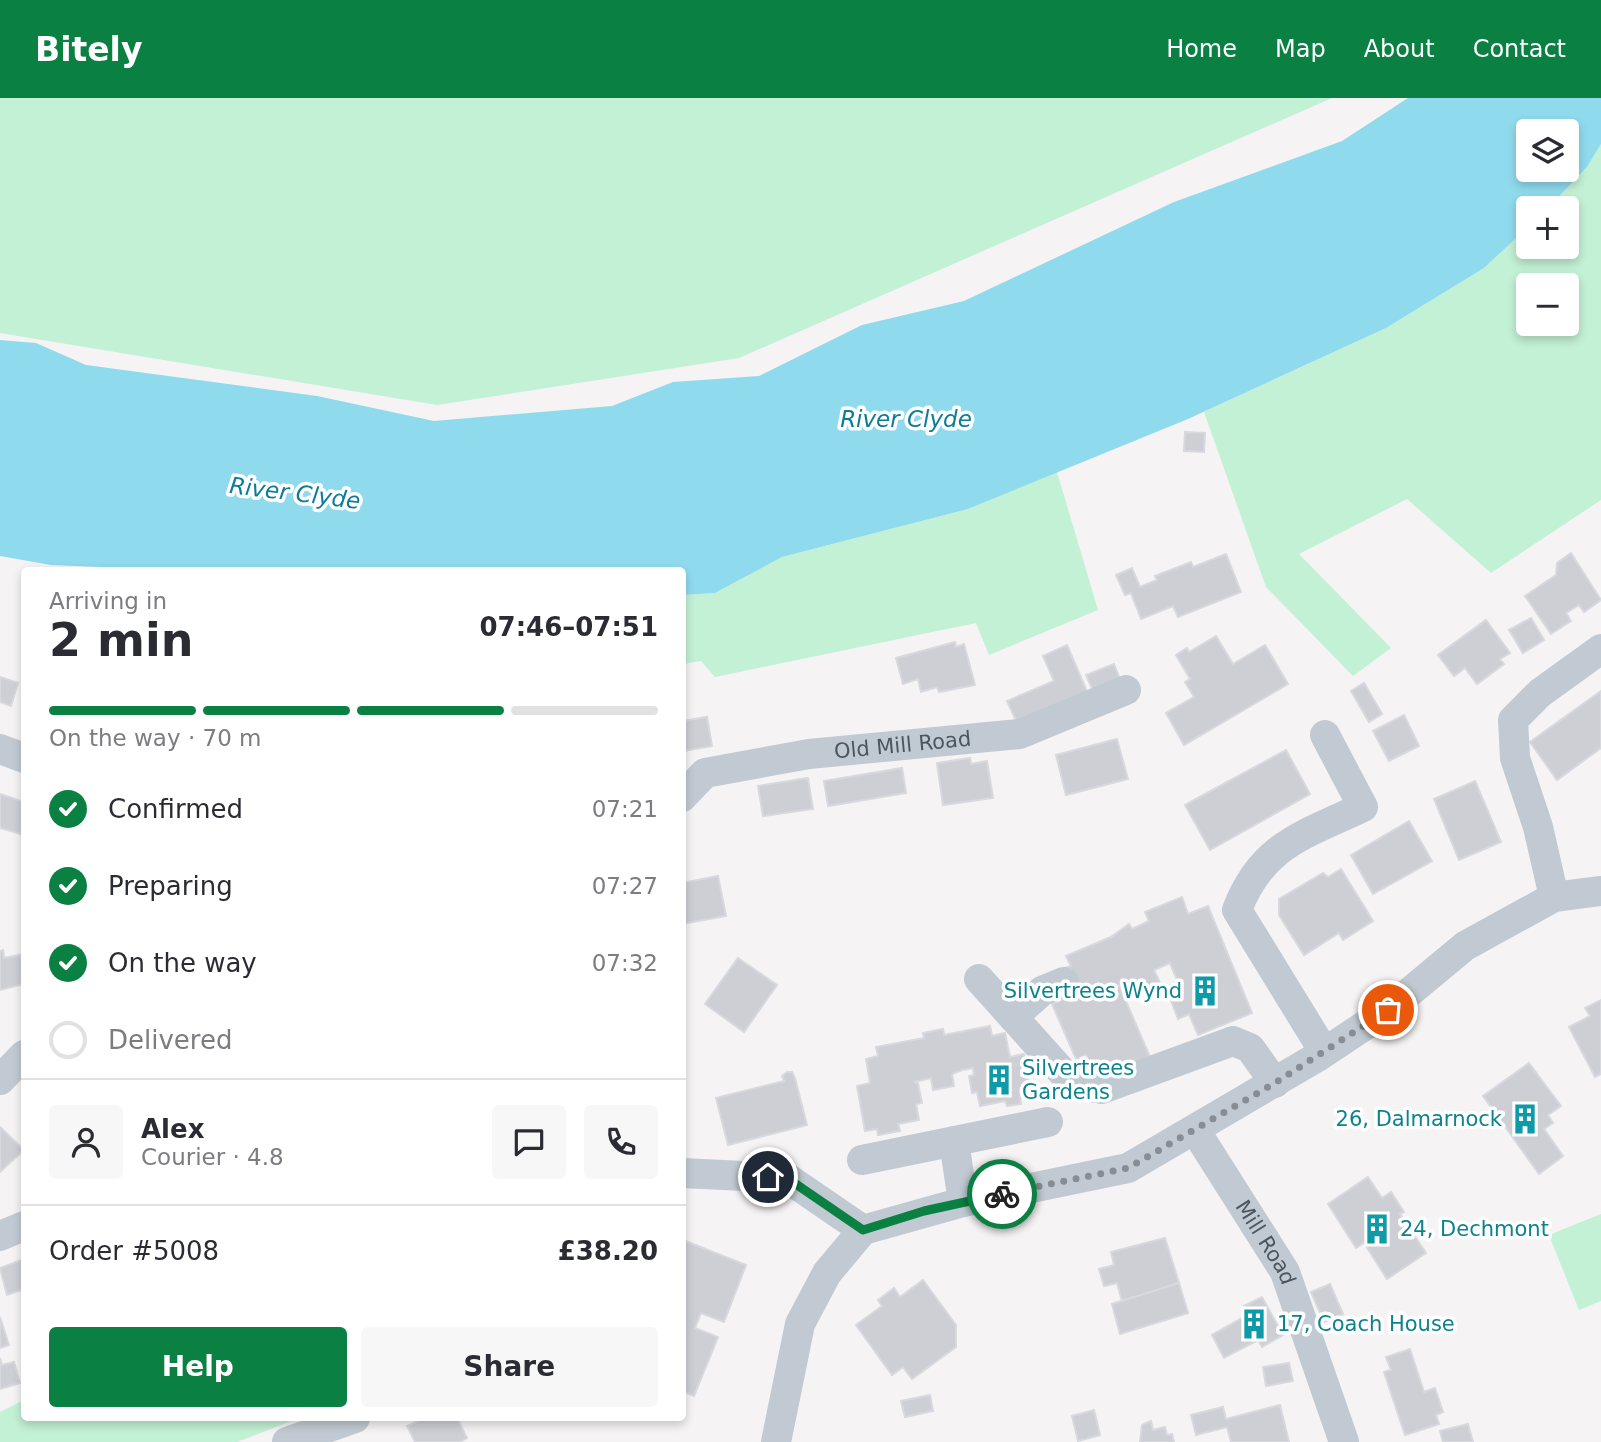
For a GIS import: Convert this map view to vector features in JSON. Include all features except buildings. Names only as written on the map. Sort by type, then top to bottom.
[{"type":"street","points":[[1554,897],[1538,827],[1515,758],[1513,720],[1541,693],[1601,649]]},
{"type":"street","name":"Old Mill Road","points":[[686,793],[705,774],[809,754],[1020,734],[1126,690]]},
{"type":"street","points":[[1323,1050],[1237,911],[1246,886],[1278,848],[1363,807],[1325,735]]},
{"type":"street","points":[[0,749],[21,757]]},
{"type":"street","points":[[776,1442],[800,1324],[827,1273],[863,1230],[962,1202],[1128,1168],[1275,1083],[1388,1010],[1465,946],[1554,897],[1601,891]]},
{"type":"street","points":[[978,979],[1073,1084],[1102,1090],[1233,1041],[1250,1048],[1275,1083]]},
{"type":"street","points":[[1013,1017],[1042,991],[1064,982]]},
{"type":"street","points":[[0,1080],[21,1058]]},
{"type":"street","points":[[862,1160],[1048,1122]]},
{"type":"street","name":"Mill Road","points":[[1195,1130],[1285,1272],[1344,1442]]},
{"type":"street","points":[[954,1141],[962,1202]]},
{"type":"street","points":[[686,1173],[787,1178],[863,1230]]},
{"type":"street","points":[[0,1236],[21,1227]]},
{"type":"street","points":[[287,1442],[346,1421]]},
{"type":"green space","points":[[0,98],[1332,98],[739,358],[437,405],[0,333]]},
{"type":"green space","points":[[1601,144],[1601,500],[1491,573],[1407,499],[1299,554],[1391,648],[1353,676],[1266,587],[1204,412],[1386,328],[1484,268],[1516,238],[1516,259],[1579,259],[1579,196],[1559,196],[1573,182],[1579,182],[1579,175]]},
{"type":"green space","points":[[1057,472],[1098,610],[989,655],[976,623],[715,677],[701,661],[686,664],[686,595],[715,593],[782,557],[968,509]]},
{"type":"green space","points":[[1601,1214],[1601,1301],[1579,1310],[1549,1235]]},
{"type":"green space","points":[[21,1402],[21,1421],[291,1421],[237,1442],[0,1442],[0,1412]]},
{"type":"water","name":"River Clyde","points":[[1408,98],[1601,98],[1601,144],[1579,175],[1579,119],[1516,119],[1516,182],[1573,182],[1559,196],[1516,196],[1516,238],[1484,268],[1386,328],[1188,419],[968,509],[782,557],[715,593],[686,595],[686,567],[101,567],[51,565],[0,556],[0,340],[36,343],[86,365],[317,396],[434,421],[612,406],[673,382],[759,376],[862,325],[964,301],[1174,202],[1342,141]]},
{"type":"way so far","points":[[1002,1194],[1128,1168],[1275,1083],[1388,1010]]},
{"type":"place","name":"Silvertrees Wynd","points":[[1205,991]]},
{"type":"place","name":"Silvertrees Gardens","points":[[999,1080]]},
{"type":"place","name":"26, Dalmarnock","points":[[1525,1119]]},
{"type":"place","name":"24, Dechmont","points":[[1377,1229]]},
{"type":"place","name":"17, Coach House","points":[[1254,1324]]},
{"type":"route","points":[[768,1177],[787,1178],[819,1197],[863,1230],[924,1211],[1002,1194]]}]
